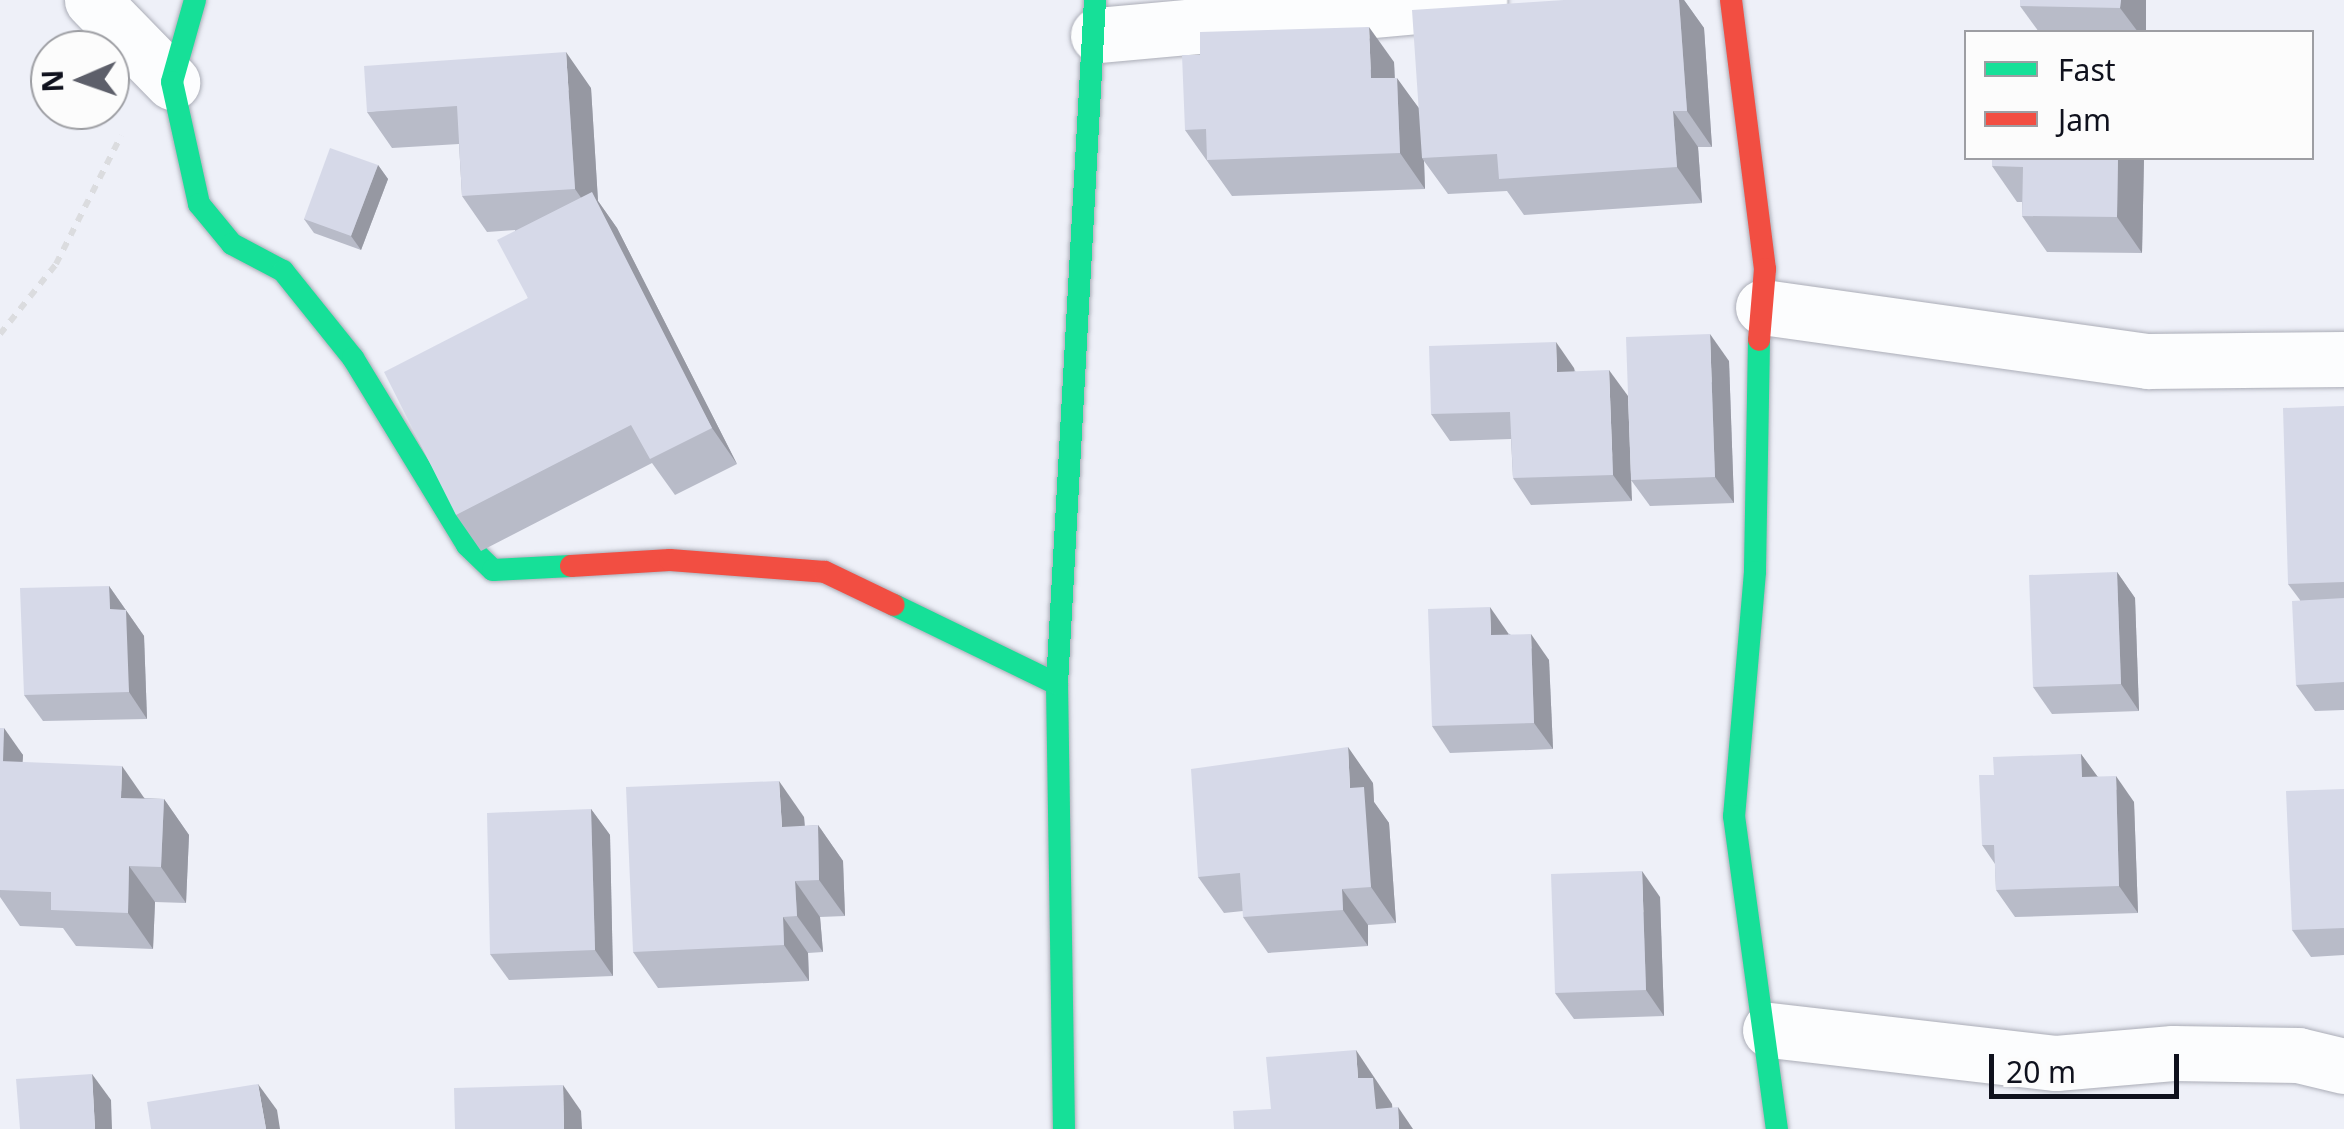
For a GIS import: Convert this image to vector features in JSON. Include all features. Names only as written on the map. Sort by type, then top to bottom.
[{"type":"street","points":[[92,0],[172,82]]},
{"type":"street","points":[[194,0],[172,82],[199,204],[232,244],[282,271],[353,358],[468,545],[492,570],[670,560],[825,572],[1057,684]]},
{"type":"street","points":[[1064,1129],[1057,684],[1096,17],[1479,0]]},
{"type":"street","points":[[1731,0],[1764,225],[1763,306],[1751,440],[1756,572],[1734,816],[1742,924],[1770,1030],[1777,1129]]},
{"type":"street","points":[[1763,306],[2148,361],[2344,359]]},
{"type":"street","points":[[1770,1030],[2056,1063],[2174,1053],[2298,1055],[2344,1066]]},
{"type":"path","points":[[0,334],[56,264],[122,136],[172,82]]},
{"type":"building","points":[[1564,0],[1679,0],[1687,111],[1673,111],[1677,167],[1499,179],[1497,154],[1422,158],[1412,10]]},
{"type":"building","points":[[2020,0],[2121,0],[2120,8],[2020,6]]},
{"type":"building","points":[[1369,27],[1371,78],[1397,78],[1400,153],[1207,160],[1206,129],[1185,130],[1182,55],[1200,55],[1200,32]]},
{"type":"building","points":[[566,52],[575,189],[462,196],[457,106],[367,112],[364,66]]},
{"type":"building","points":[[330,148],[378,165],[351,236],[304,219]]},
{"type":"building","points":[[1992,160],[2118,160],[2117,217],[2022,216],[2023,167],[1992,166]]},
{"type":"building","points":[[592,192],[712,428],[650,459],[631,425],[456,515],[384,372],[528,298],[497,240]]},
{"type":"building","points":[[1710,334],[1715,477],[1631,480],[1626,337]]},
{"type":"building","points":[[1556,342],[1557,372],[1609,370],[1613,475],[1513,478],[1510,412],[1431,414],[1429,346]]},
{"type":"building","points":[[2344,406],[2344,582],[2288,584],[2283,408]]},
{"type":"building","points":[[2117,572],[2121,684],[2033,687],[2029,575]]},
{"type":"building","points":[[109,586],[110,609],[126,610],[129,692],[24,695],[20,588]]},
{"type":"building","points":[[2344,598],[2344,682],[2296,685],[2292,601]]},
{"type":"building","points":[[1490,607],[1491,635],[1531,634],[1534,723],[1432,726],[1428,609]]},
{"type":"building","points":[[0,728],[4,728],[3,762],[0,761]]},
{"type":"building","points":[[1348,747],[1350,788],[1364,787],[1371,887],[1342,889],[1343,910],[1243,917],[1240,873],[1198,877],[1191,769]]},
{"type":"building","points":[[2081,754],[2082,777],[2116,776],[2119,886],[1996,890],[1994,845],[1982,845],[1979,775],[1994,775],[1993,757]]},
{"type":"building","points":[[0,761],[122,766],[121,798],[164,799],[161,867],[129,866],[128,913],[51,910],[51,892],[0,890]]},
{"type":"building","points":[[779,781],[782,827],[818,825],[819,880],[795,881],[797,916],[783,917],[784,945],[633,952],[626,787]]},
{"type":"building","points":[[2344,789],[2344,928],[2292,930],[2286,791]]},
{"type":"building","points":[[591,809],[595,950],[490,954],[487,813]]},
{"type":"building","points":[[1642,871],[1646,990],[1555,993],[1551,874]]},
{"type":"building","points":[[1356,1050],[1358,1078],[1373,1078],[1376,1109],[1398,1107],[1399,1129],[1234,1129],[1233,1111],[1271,1109],[1266,1057]]},
{"type":"building","points":[[92,1074],[95,1129],[20,1129],[16,1079]]},
{"type":"building","points":[[258,1084],[266,1129],[151,1129],[147,1102]]},
{"type":"building","points":[[563,1085],[564,1129],[455,1129],[454,1088]]},
{"type":"traffic: fast","points":[[195,0],[172,82],[199,204],[232,244],[283,271],[353,358],[467,545],[493,570],[571,566]]},
{"type":"traffic: fast","points":[[1057,684],[1095,0]]},
{"type":"traffic: fast","points":[[1759,340],[1755,572],[1734,816],[1777,1129]]},
{"type":"traffic: fast","points":[[894,605],[1057,684],[1064,1129]]},
{"type":"traffic: jam","points":[[1731,0],[1765,269],[1759,340]]},
{"type":"traffic: jam","points":[[571,566],[670,560],[825,572],[894,605]]}]
